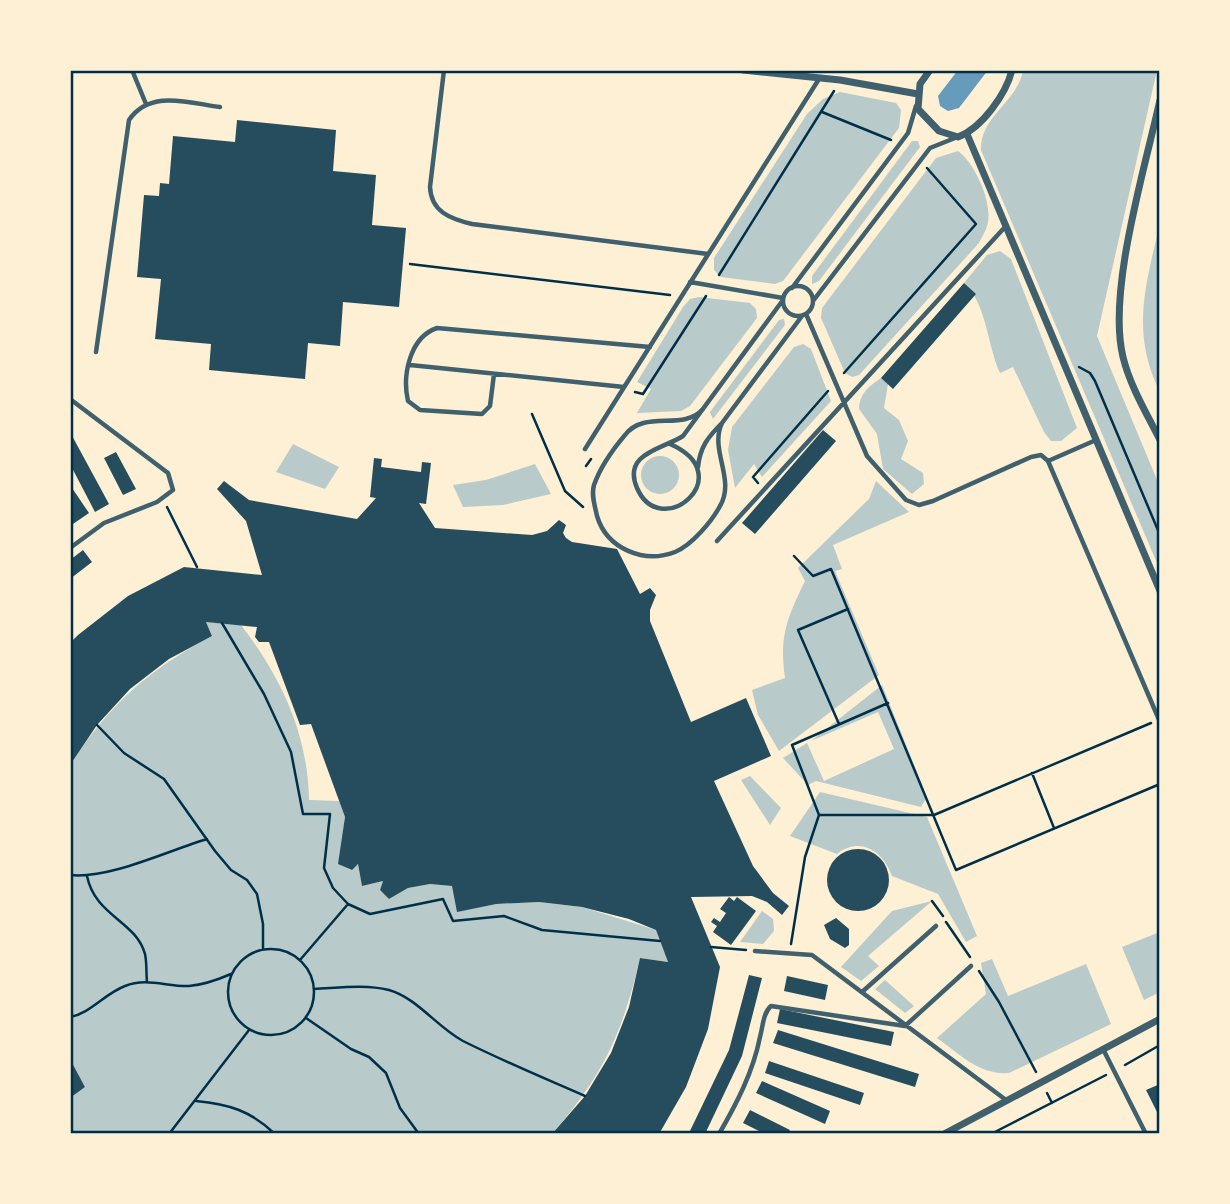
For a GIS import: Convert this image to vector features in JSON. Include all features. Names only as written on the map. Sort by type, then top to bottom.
[{"type":"street","points":[[743,70],[840,80],[917,98]]},
{"type":"street","points":[[930,70],[917,98],[921,114],[939,131],[958,137],[967,134],[988,113],[1009,82],[1012,70]]},
{"type":"street","points":[[1160,100],[1129,243],[1119,312],[1123,358],[1160,440]]},
{"type":"street","points":[[967,134],[1160,591]]},
{"type":"street","points":[[944,1134],[1160,1019]]},
{"type":"lane","points":[[132,70],[146,104]]},
{"type":"lane","points":[[444,70],[430,187],[433,202],[443,214],[472,224],[708,254]]},
{"type":"lane","points":[[585,449],[819,79]]},
{"type":"lane","points":[[917,98],[908,133],[683,436],[670,444],[649,450],[635,467],[635,482],[641,496],[652,506],[667,510],[681,506],[693,496],[699,483],[699,452],[930,148],[958,137]]},
{"type":"lane","points":[[96,352],[126,128],[134,114],[146,104],[168,100],[220,107]]},
{"type":"lane","points":[[717,541],[1004,227]]},
{"type":"lane","points":[[690,282],[783,299]]},
{"type":"lane","points":[[792,288],[807,290],[813,301]]},
{"type":"lane","points":[[783,299],[790,314],[804,315]]},
{"type":"lane","points":[[804,315],[867,456],[906,500],[919,505],[1031,457],[1041,455],[1048,461],[1159,721]]},
{"type":"lane","points":[[494,374],[490,406],[486,412],[420,410],[411,405],[406,396],[417,340],[429,330],[445,327],[650,347]]},
{"type":"lane","points":[[410,365],[624,387]]},
{"type":"lane","points":[[70,399],[168,473],[173,490],[162,498],[104,523],[70,548]]},
{"type":"lane","points":[[703,409],[688,419],[644,422],[629,430],[594,485],[597,514],[611,541],[629,552],[668,554],[684,547],[718,510],[725,496],[726,480],[718,441],[722,423]]},
{"type":"lane","points":[[1048,461],[1096,440]]},
{"type":"lane","points":[[670,444],[688,452],[698,468]]},
{"type":"lane","points":[[862,992],[936,926]]},
{"type":"lane","points":[[755,951],[812,955],[1007,1101]]},
{"type":"lane","points":[[905,1026],[971,966]]},
{"type":"lane","points":[[719,1134],[738,1102],[757,1053],[766,1011],[771,1006],[905,1026]]},
{"type":"lane","points":[[1104,1051],[1146,1134]]},
{"type":"path","points":[[628,402],[635,391],[643,394],[840,80]]},
{"type":"path","points":[[822,112],[887,137],[898,146]]},
{"type":"path","points":[[919,162],[932,172],[976,224]]},
{"type":"path","points":[[410,264],[681,296]]},
{"type":"path","points":[[1074,366],[1083,368],[1095,381],[1160,535]]},
{"type":"path","points":[[532,414],[565,491],[578,505],[597,514]]},
{"type":"path","points":[[586,466],[593,455]]},
{"type":"path","points":[[162,498],[197,567]]},
{"type":"path","points":[[794,556],[813,576],[831,569],[956,870],[1160,784]]},
{"type":"path","points":[[839,724],[799,630],[848,609]]},
{"type":"path","points":[[222,623],[264,694],[291,752],[303,814],[330,814],[324,867],[333,888],[348,904],[370,914],[443,899],[453,921],[504,916],[542,930],[660,941]]},
{"type":"path","points":[[789,953],[805,858],[819,816],[792,745],[888,703]]},
{"type":"path","points":[[819,816],[934,815],[1159,721]]},
{"type":"path","points":[[96,725],[124,753],[164,779],[231,870],[247,880],[257,894],[263,924],[262,949]]},
{"type":"path","points":[[1032,774],[1054,828]]},
{"type":"path","points":[[70,874],[87,876],[114,871],[207,839]]},
{"type":"path","points":[[87,876],[101,907],[124,925],[145,952],[147,982]]},
{"type":"path","points":[[933,901],[999,1002],[1052,1103]]},
{"type":"path","points":[[300,960],[348,904]]},
{"type":"path","points":[[711,947],[755,951]]},
{"type":"path","points":[[262,949],[282,950],[300,960],[310,974],[314,989],[306,1018],[289,1032],[269,1036],[248,1030],[234,1015],[227,995],[231,974],[244,958],[262,949]]},
{"type":"path","points":[[70,1017],[87,1012],[97,1000],[125,985],[147,982],[189,986],[231,974]]},
{"type":"path","points":[[314,989],[362,986],[389,990],[410,999],[423,1013],[464,1041],[584,1096]]},
{"type":"path","points":[[306,1018],[351,1049],[369,1057],[386,1073],[400,1108],[419,1134]]},
{"type":"path","points":[[169,1134],[248,1030]]},
{"type":"path","points":[[991,1134],[1160,1045]]},
{"type":"path","points":[[196,1101],[228,1104],[257,1117],[275,1134]]},
{"type":"shaded area","points":[[1023,70],[1157,70],[1097,336],[1160,487],[1160,570],[981,150],[986,128],[1014,91]]},
{"type":"shaded area","points":[[840,92],[896,103],[901,110],[899,128],[783,281],[775,284],[721,277],[714,270],[714,258],[807,114],[823,99]]},
{"type":"shaded area","points":[[912,141],[918,141],[920,147],[819,281],[812,284],[812,276]]},
{"type":"shaded area","points":[[958,151],[976,173],[985,194],[989,214],[984,233],[979,243],[859,375],[852,377],[845,373],[821,318],[822,308],[936,158]]},
{"type":"shaded area","points":[[1160,223],[1160,392],[1145,349],[1143,328],[1146,287]]},
{"type":"shaded area","points":[[1000,251],[1011,259],[1077,428],[1061,441],[1051,441],[1044,432],[1013,367],[1000,373],[978,302],[964,283],[987,255]]},
{"type":"shaded area","points":[[699,297],[750,303],[756,309],[757,318],[690,406],[681,411],[637,413],[651,389],[637,382],[683,307],[690,299]]},
{"type":"shaded area","points":[[784,319],[785,325],[713,419],[710,412],[779,320]]},
{"type":"shaded area","points":[[803,344],[811,349],[831,401],[762,477],[754,464],[735,488],[728,450],[732,427],[794,347]]},
{"type":"shaded area","points":[[881,378],[888,384],[884,408],[899,420],[908,441],[901,459],[923,473],[924,484],[912,494],[883,469],[877,434],[859,409],[866,391]]},
{"type":"shaded area","points":[[293,444],[339,467],[325,489],[276,472]]},
{"type":"shaded area","points":[[660,456],[674,461],[679,475],[674,489],[660,494],[646,489],[641,475],[646,461]]},
{"type":"shaded area","points":[[535,464],[551,494],[503,505],[463,507],[453,485],[486,480]]},
{"type":"shaded area","points":[[876,481],[909,512],[833,545],[842,569],[835,571],[879,675],[779,751],[758,715],[752,690],[785,678],[783,651],[786,628],[805,581],[798,568],[869,499]]},
{"type":"shaded area","points":[[206,622],[241,625],[268,665],[298,729],[304,752],[309,800],[339,801],[345,817],[339,864],[351,870],[358,864],[362,886],[383,881],[380,890],[389,899],[408,888],[430,884],[452,886],[496,904],[539,902],[582,907],[656,930],[668,962],[640,958],[618,1032],[598,1073],[552,1134],[70,1134],[70,1098],[85,1087],[70,1059],[70,765],[100,724],[132,690],[168,662],[212,636]]},
{"type":"shaded area","points":[[882,685],[927,797],[921,807],[816,781],[808,785],[783,758],[807,743],[824,781],[894,749],[878,712],[811,741]]},
{"type":"shaded area","points":[[750,776],[781,808],[770,825],[741,780]]},
{"type":"shaded area","points":[[820,792],[927,817],[977,936],[966,942],[938,894],[892,876],[883,859],[870,849],[854,846],[837,854],[790,836]]},
{"type":"shaded area","points":[[932,901],[868,956],[879,966],[861,981],[841,967],[892,911]]},
{"type":"shaded area","points":[[762,911],[773,919],[774,931],[763,944],[740,942]]},
{"type":"shaded area","points":[[1160,932],[1160,992],[1144,1000],[1122,947]]},
{"type":"shaded area","points":[[992,959],[1008,996],[1086,964],[1111,1024],[1009,1073],[988,1071],[971,1063],[937,1038],[986,994],[981,963]]},
{"type":"shaded area","points":[[885,980],[914,1006],[905,1013],[875,989]]},
{"type":"water","points":[[958,70],[988,70],[959,108],[948,111],[940,106],[938,96]]},
{"type":"building","points":[[237,120],[336,130],[333,171],[376,175],[372,225],[406,228],[399,307],[343,302],[340,346],[308,343],[305,379],[209,370],[211,344],[155,339],[161,279],[137,277],[144,195],[159,196],[160,183],[169,184],[173,136],[235,142]]},
{"type":"building","points":[[964,283],[976,294],[893,389],[881,378]]},
{"type":"building","points":[[823,430],[836,441],[755,534],[742,523]]},
{"type":"building","points":[[70,432],[109,504],[95,512],[70,464]]},
{"type":"building","points":[[116,452],[136,489],[123,495],[104,458]]},
{"type":"building","points":[[374,458],[382,459],[381,467],[421,472],[422,462],[431,463],[426,504],[419,503],[435,528],[532,535],[547,531],[559,520],[566,525],[563,533],[572,542],[617,549],[640,594],[650,588],[656,595],[650,610],[650,621],[691,722],[746,698],[771,756],[714,781],[753,866],[773,893],[789,906],[782,915],[767,902],[752,896],[691,897],[720,967],[708,1029],[686,1087],[659,1134],[552,1134],[585,1096],[611,1053],[629,1007],[640,958],[668,962],[656,930],[629,919],[582,907],[539,902],[496,904],[457,912],[452,886],[430,884],[408,888],[389,899],[380,890],[383,881],[362,886],[358,864],[352,870],[338,864],[345,817],[311,724],[300,725],[269,642],[259,642],[255,637],[257,627],[206,622],[212,636],[169,659],[130,689],[97,725],[70,765],[70,643],[78,635],[128,596],[184,567],[262,575],[246,521],[217,489],[224,481],[249,500],[357,519],[376,498],[370,497]]},
{"type":"building","points":[[70,485],[89,513],[70,526]]},
{"type":"building","points":[[83,550],[92,562],[70,579],[70,560]]},
{"type":"building","points":[[852,849],[864,849],[880,858],[887,868],[887,892],[880,902],[864,911],[852,911],[841,906],[832,897],[827,886],[827,874],[832,863],[841,854]]},
{"type":"building","points":[[729,897],[734,901],[737,897],[756,911],[731,945],[713,932],[717,926],[711,922],[714,918],[720,922],[726,913],[720,909]]},
{"type":"building","points":[[836,918],[849,929],[849,945],[845,948],[830,939],[824,925]]},
{"type":"building","points":[[749,975],[762,978],[742,1056],[705,1134],[689,1133],[729,1050]]},
{"type":"building","points":[[787,976],[828,985],[825,1000],[784,991]]},
{"type":"building","points":[[780,1009],[894,1032],[891,1046],[777,1023]]},
{"type":"building","points":[[778,1030],[919,1074],[915,1087],[773,1043]]},
{"type":"building","points":[[70,1059],[85,1087],[70,1098]]},
{"type":"building","points":[[769,1061],[864,1093],[860,1105],[765,1073]]},
{"type":"building","points":[[762,1081],[830,1111],[825,1124],[756,1093]]},
{"type":"building","points":[[1160,1084],[1160,1118],[1146,1090]]},
{"type":"building","points":[[750,1110],[790,1130],[788,1134],[765,1134],[743,1123]]}]
